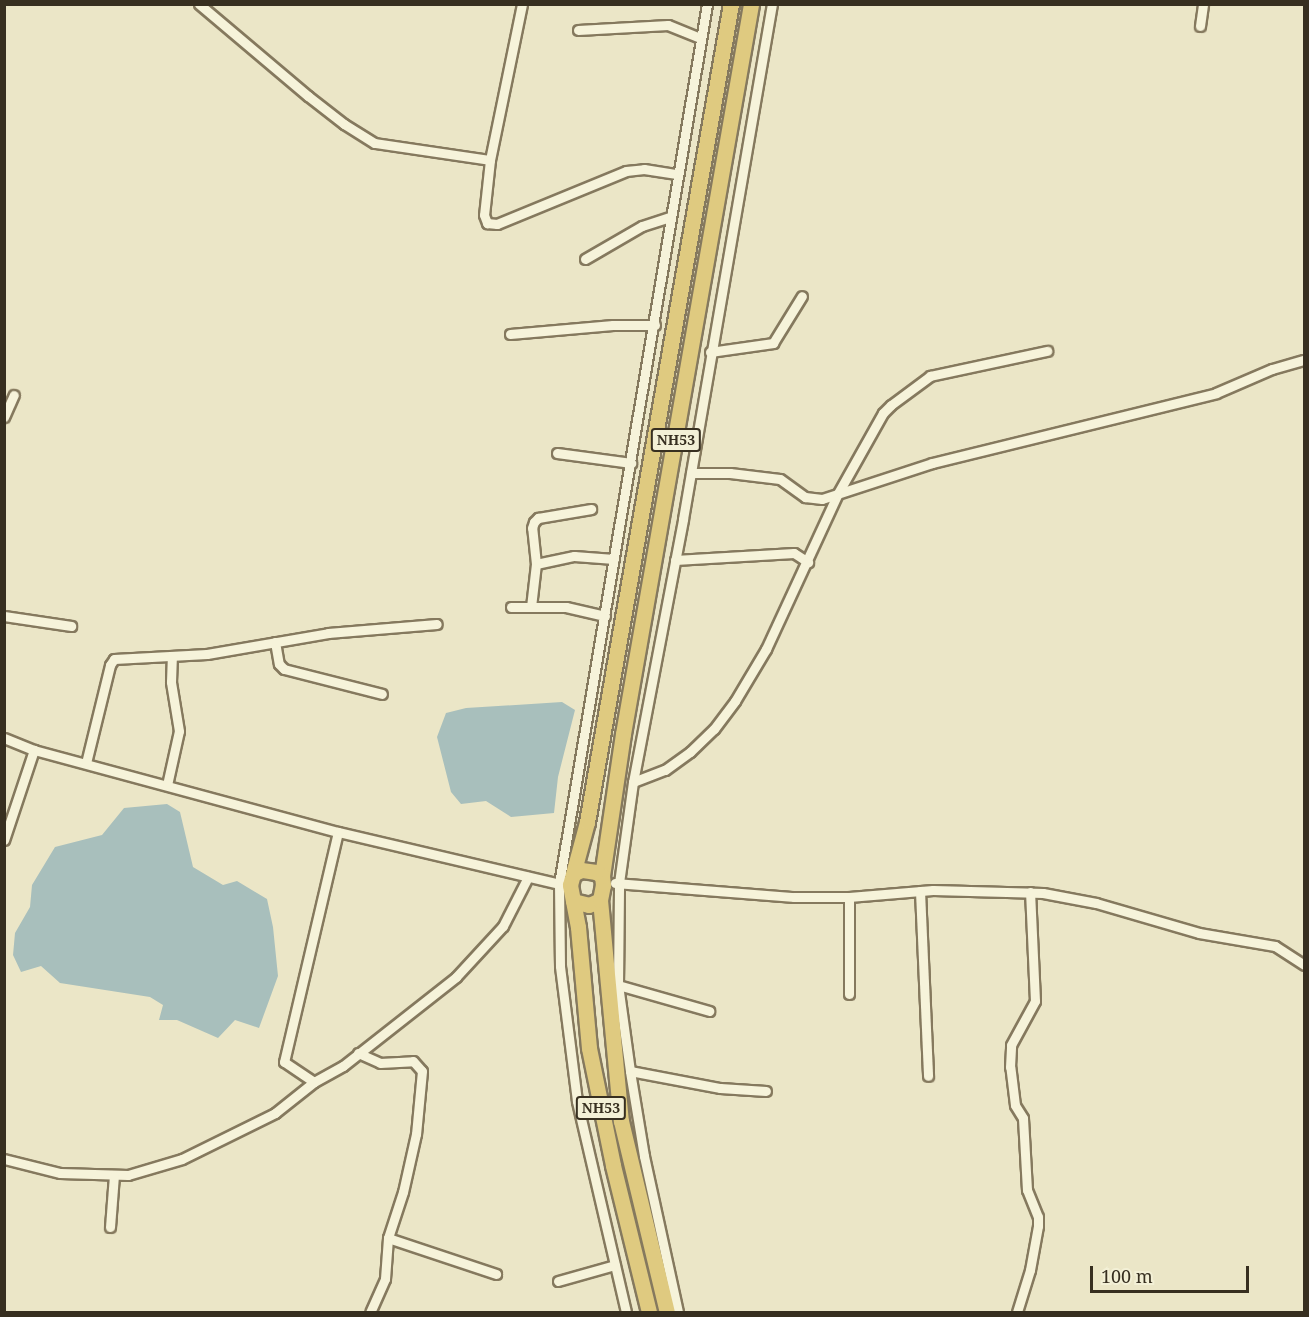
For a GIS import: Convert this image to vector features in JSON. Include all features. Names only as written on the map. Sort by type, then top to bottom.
[{"type":"highway","name":"NH53","points":[[649,1312],[613,1165],[589,1048],[573,901],[568,881],[587,822],[731,4]]},
{"type":"highway","name":"NH53","points":[[667,1312],[621,1121],[606,886],[623,734],[751,4]]},
{"type":"highway","points":[[568,881],[590,870],[606,886],[589,905],[573,901]]},
{"type":"street","points":[[199,4],[308,96],[375,144],[490,160]]},
{"type":"street","points":[[522,4],[490,160],[484,215],[487,223],[497,224],[626,171],[645,169],[677,174]]},
{"type":"street","points":[[626,1312],[577,1101],[560,966],[568,881],[605,616],[655,325],[669,217],[707,4]]},
{"type":"street","points":[[678,1312],[644,1156],[630,1071],[606,886],[633,782],[675,560],[772,4]]},
{"type":"street","points":[[1200,26],[1203,4]]},
{"type":"street","points":[[578,30],[668,25],[701,38]]},
{"type":"street","points":[[585,259],[642,226],[669,217]]},
{"type":"street","points":[[710,352],[773,343],[802,296]]},
{"type":"street","points":[[510,334],[613,325],[655,325]]},
{"type":"street","points":[[633,782],[665,770],[690,752],[714,729],[766,649],[837,495],[883,413],[922,379],[943,371],[1047,351]]},
{"type":"street","points":[[691,473],[730,473],[780,479],[805,496],[815,499],[837,495],[912,468],[1216,393],[1272,369],[1305,360]]},
{"type":"street","points":[[4,417],[14,395]]},
{"type":"street","points":[[557,453],[631,463]]},
{"type":"street","points":[[531,607],[536,564],[532,528],[538,518],[591,509]]},
{"type":"street","points":[[675,560],[794,553],[808,562]]},
{"type":"street","points":[[536,564],[574,556],[614,559]]},
{"type":"street","points":[[511,607],[566,607],[605,616]]},
{"type":"street","points":[[4,616],[71,626]]},
{"type":"street","points":[[86,763],[110,665],[114,659],[207,654],[328,633],[437,624]]},
{"type":"street","points":[[275,642],[279,664],[284,669],[382,694]]},
{"type":"street","points":[[167,785],[179,731],[171,682],[172,656]]},
{"type":"street","points":[[4,738],[34,750],[338,832],[528,877],[568,881]]},
{"type":"street","points":[[4,840],[34,750]]},
{"type":"street","points":[[314,1082],[284,1062],[338,832]]},
{"type":"street","points":[[4,1159],[60,1173],[129,1175],[182,1159],[275,1113],[314,1082],[343,1065],[456,977],[503,926],[528,877]]},
{"type":"street","points":[[606,886],[794,897],[849,897],[920,891],[1030,892],[1096,903],[1199,933],[1275,946],[1305,965]]},
{"type":"street","points":[[920,891],[928,1076]]},
{"type":"street","points":[[1017,1312],[1030,1270],[1038,1226],[1038,1217],[1027,1190],[1023,1118],[1015,1105],[1010,1067],[1011,1045],[1035,1000],[1030,892]]},
{"type":"street","points":[[849,897],[849,994]]},
{"type":"street","points":[[618,985],[710,1011]]},
{"type":"street","points":[[358,1053],[380,1063],[413,1061],[422,1071],[416,1134],[403,1192],[388,1238],[385,1279],[370,1312]]},
{"type":"street","points":[[630,1071],[720,1088],[766,1090]]},
{"type":"street","points":[[110,1227],[114,1174]]},
{"type":"street","points":[[388,1238],[496,1274]]},
{"type":"street","points":[[558,1281],[615,1265]]},
{"type":"water","points":[[562,702],[575,710],[558,777],[554,813],[511,817],[486,801],[461,804],[451,792],[437,737],[446,713],[466,708]]},
{"type":"water","points":[[167,804],[180,812],[193,867],[223,885],[237,881],[267,899],[273,927],[278,976],[259,1028],[235,1020],[218,1038],[177,1020],[159,1020],[163,1005],[150,997],[60,983],[41,966],[21,972],[13,955],[15,933],[30,907],[32,885],[55,847],[102,835],[124,808]]}]
